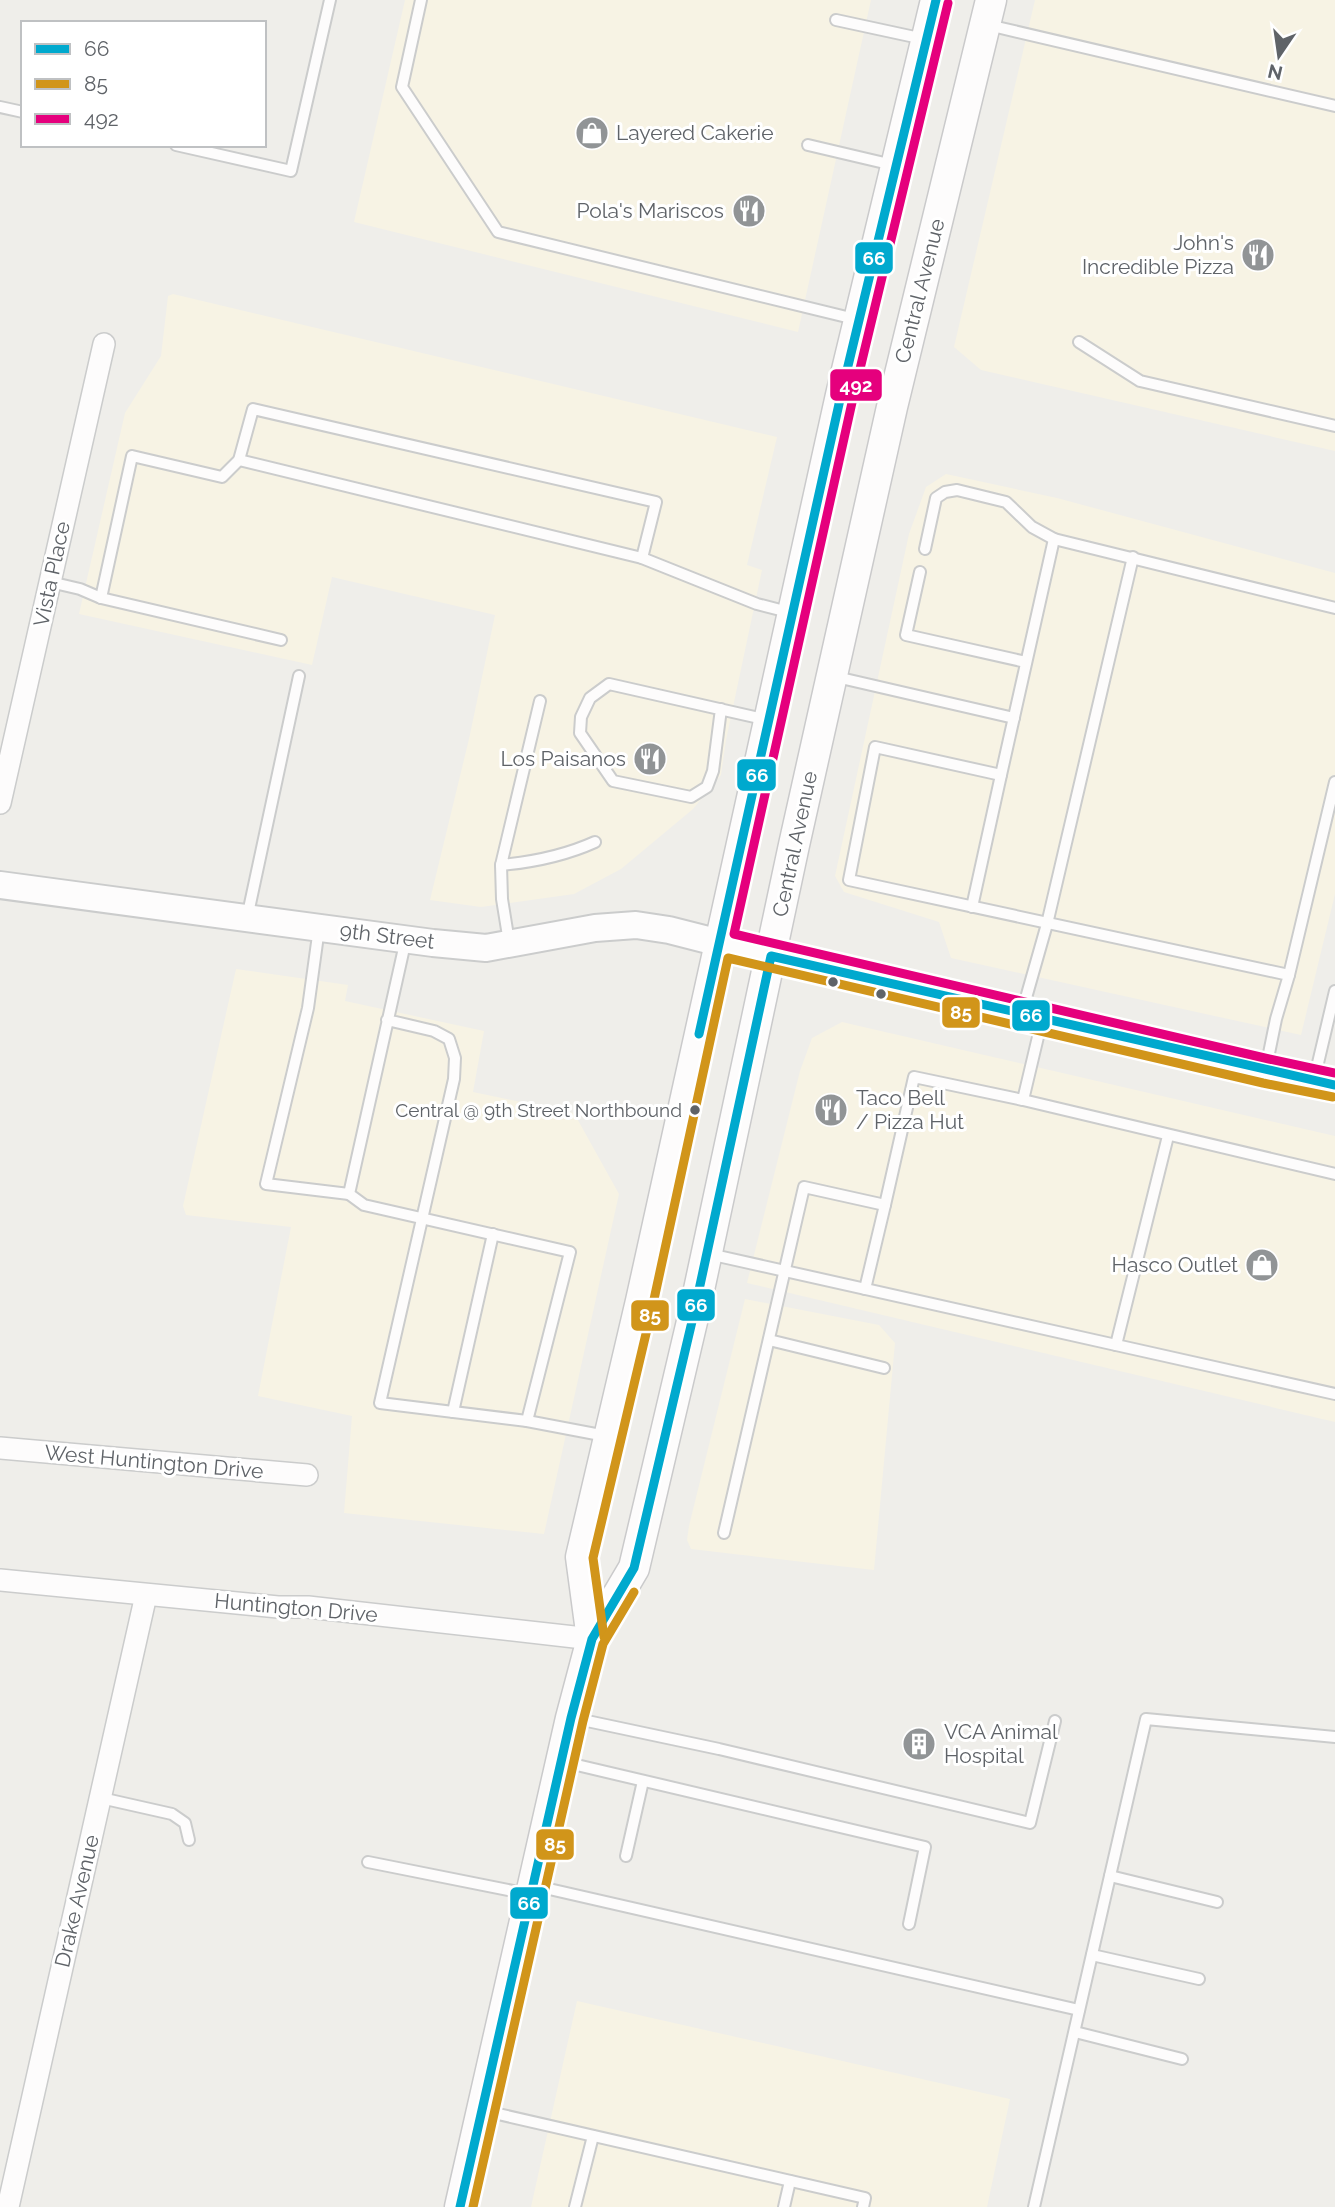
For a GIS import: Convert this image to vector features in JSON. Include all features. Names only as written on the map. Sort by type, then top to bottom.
[{"type":"main road","points":[[460,2207],[571,1718],[592,1639],[581,1557],[641,1301],[792,613],[936,0]]},
{"type":"main road","name":"Central Avenue","points":[[592,1639],[634,1569],[707,1253],[892,407],[988,12]]},
{"type":"street","name":"Vista Place","points":[[0,803],[104,344]]},
{"type":"street","name":"9th Street","points":[[0,885],[486,948],[595,928],[636,925],[669,930],[1032,1017],[1324,1082]]},
{"type":"street","name":"West Huntington Drive","points":[[0,1448],[307,1475]]},
{"type":"street","name":"Huntington Drive","points":[[0,1580],[278,1607],[308,1606],[592,1639]]},
{"type":"street","name":"Drake Avenue","points":[[8,2207],[146,1595]]},
{"type":"lane","points":[[185,147],[291,171],[330,0]]},
{"type":"lane","points":[[421,0],[402,87],[498,232],[860,320]]},
{"type":"lane","points":[[988,12],[1335,106]]},
{"type":"lane","points":[[836,20],[926,40]]},
{"type":"lane","points":[[0,107],[21,112]]},
{"type":"lane","points":[[808,145],[896,166]]},
{"type":"lane","points":[[1079,342],[1140,380],[1335,426]]},
{"type":"lane","points":[[101,598],[132,456],[222,477],[239,460],[253,409],[656,502],[642,558]]},
{"type":"lane","points":[[239,460],[642,558],[757,604],[792,613]]},
{"type":"lane","points":[[925,549],[936,498],[945,492],[957,490],[1006,502],[1032,527],[1054,538],[1335,608]]},
{"type":"lane","points":[[972,907],[1054,538]]},
{"type":"lane","points":[[1023,1100],[1032,1017],[1047,924],[1133,557]]},
{"type":"lane","points":[[920,572],[906,635],[1026,662]]},
{"type":"lane","points":[[50,582],[80,589],[101,598],[281,640]]},
{"type":"lane","points":[[247,918],[299,676]]},
{"type":"lane","points":[[832,676],[1014,718]]},
{"type":"lane","points":[[721,709],[713,771],[707,787],[691,797],[613,781],[580,733],[580,717],[590,698],[609,684],[721,709],[768,720]]},
{"type":"lane","points":[[509,944],[500,865],[540,701]]},
{"type":"lane","points":[[1001,775],[875,747],[849,880],[1289,975]]},
{"type":"lane","points":[[1266,1071],[1276,1019],[1335,782]]},
{"type":"lane","points":[[500,865],[539,862],[595,842]]},
{"type":"lane","points":[[319,928],[308,1008],[266,1184],[349,1194],[364,1205],[570,1252],[527,1421]]},
{"type":"lane","points":[[349,1194],[405,939]]},
{"type":"lane","points":[[1324,1082],[1335,991]]},
{"type":"lane","points":[[387,1020],[434,1031],[449,1039],[455,1058],[454,1079],[380,1404],[527,1421],[609,1437]]},
{"type":"lane","points":[[865,1289],[914,1077],[1335,1174]]},
{"type":"lane","points":[[1116,1345],[1168,1136]]},
{"type":"lane","points":[[724,1533],[804,1187],[884,1205]]},
{"type":"lane","points":[[453,1412],[493,1234]]},
{"type":"lane","points":[[707,1253],[1335,1394]]},
{"type":"lane","points":[[769,1340],[884,1368]]},
{"type":"lane","points":[[571,1718],[732,1752],[1030,1822],[1055,1721]]},
{"type":"lane","points":[[1034,2207],[1146,1719],[1335,1737]]},
{"type":"lane","points":[[561,1762],[925,1847],[909,1924]]},
{"type":"lane","points":[[626,1856],[643,1781]]},
{"type":"lane","points":[[101,1798],[172,1814],[185,1823],[189,1840]]},
{"type":"lane","points":[[368,1862],[532,1890],[1080,2010]]},
{"type":"lane","points":[[1110,1876],[1217,1902]]},
{"type":"lane","points":[[1092,1955],[1199,1979]]},
{"type":"lane","points":[[1074,2032],[1182,2059]]},
{"type":"lane","points":[[482,2110],[865,2197],[863,2207]]},
{"type":"lane","points":[[575,2207],[593,2136]]},
{"type":"lane","points":[[784,2207],[790,2181]]},
{"type":"shaded area","points":[[405,0],[871,0],[798,332],[354,222]]},
{"type":"shaded area","points":[[1035,0],[1335,0],[1335,451],[981,370],[954,347]]},
{"type":"shaded area","points":[[173,294],[777,437],[747,565],[762,570],[721,775],[693,809],[621,869],[574,894],[481,907],[430,900],[469,739],[495,615],[332,577],[312,665],[79,614],[125,413],[161,356],[168,296]]},
{"type":"shaded area","points":[[946,474],[1057,498],[1335,573],[1335,894],[1301,1035],[951,958],[939,922],[844,892],[835,876],[909,534],[926,487]]},
{"type":"shaded area","points":[[236,969],[348,985],[345,1001],[484,1031],[473,1092],[574,1113],[619,1194],[544,1534],[344,1513],[352,1416],[258,1396],[291,1227],[186,1215],[183,1206]]},
{"type":"shaded area","points":[[842,1022],[1335,1136],[1335,1422],[747,1283],[800,1071],[812,1038]]},
{"type":"shaded area","points":[[745,1299],[879,1325],[895,1343],[874,1570],[691,1549],[687,1540],[689,1526]]},
{"type":"shaded area","points":[[577,2001],[1010,2099],[987,2207],[531,2207]]},
{"type":"transit line","name":"66","points":[[699,1034],[841,395],[936,0]]},
{"type":"transit line","name":"492","points":[[948,3],[853,398],[734,934],[1335,1073]]},
{"type":"transit line","name":"66","points":[[460,2207],[571,1718],[592,1639],[634,1568],[694,1313],[771,956],[1335,1085]]},
{"type":"transit line","name":"85","points":[[604,1637],[593,1558],[653,1304],[728,958],[1333,1097]]},
{"type":"transit line","name":"85","points":[[473,2207],[583,1721],[603,1644],[634,1592]]},
{"type":"place","name":"Layered Cakerie","points":[[592,133]]},
{"type":"place","name":"Pola's Mariscos","points":[[749,211]]},
{"type":"place","name":"John's Incredible Pizza","points":[[1258,255]]},
{"type":"place","name":"Los Paisanos","points":[[650,759]]},
{"type":"place","name":"Central @ 9th Street Northbound","points":[[695,1110]]},
{"type":"place","name":"Taco Bell / Pizza Hut","points":[[831,1110]]},
{"type":"place","name":"Hasco Outlet","points":[[1262,1265]]},
{"type":"place","name":"VCA Animal Hospital","points":[[919,1744]]}]
